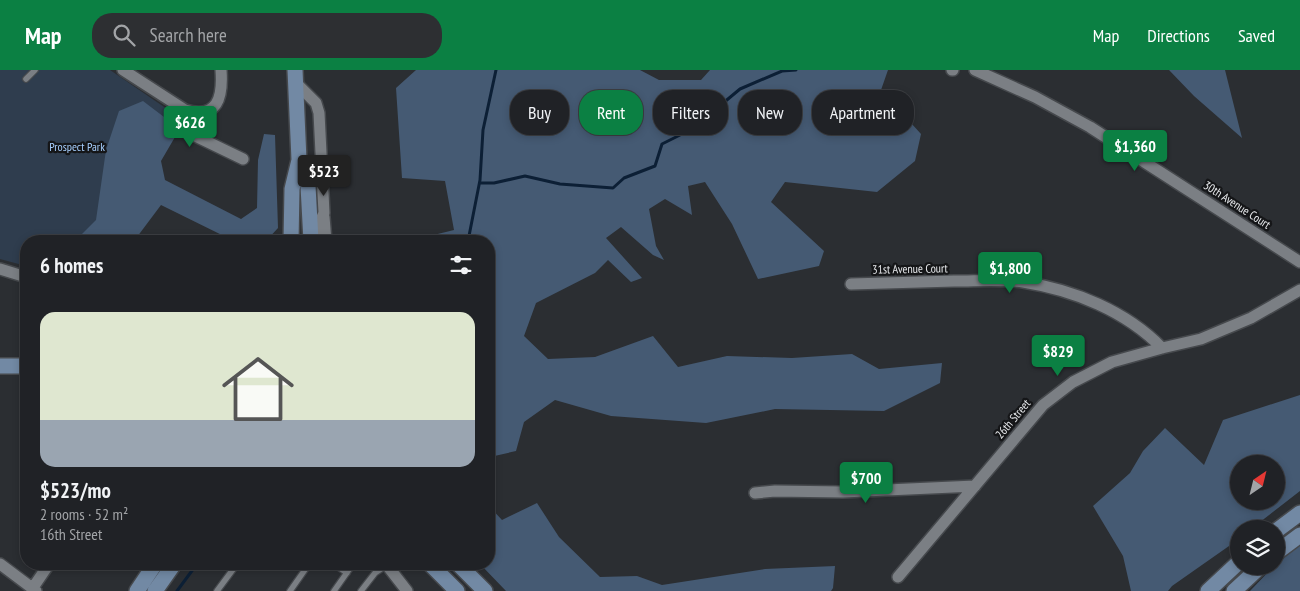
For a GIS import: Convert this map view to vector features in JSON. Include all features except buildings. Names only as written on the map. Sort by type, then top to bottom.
[{"type":"main road","points":[[289,235],[292,189],[299,160],[295,76]]},
{"type":"main road","points":[[299,160],[308,186],[311,235]]},
{"type":"main road","points":[[0,366],[20,366]]},
{"type":"main road","points":[[1285,524],[1300,513]]},
{"type":"main road","points":[[1285,546],[1300,535]]},
{"type":"main road","points":[[137,591],[150,570]]},
{"type":"main road","points":[[156,591],[170,570]]},
{"type":"main road","points":[[436,570],[457,591]]},
{"type":"main road","points":[[464,570],[485,591]]},
{"type":"main road","points":[[1208,591],[1230,570]]},
{"type":"main road","points":[[1234,591],[1251,575]]},
{"type":"street","points":[[123,70],[175,104],[197,114],[210,109],[219,99],[222,86],[221,70]]},
{"type":"street","name":"30th Avenue Court","points":[[975,70],[1035,97],[1090,127],[1300,262]]},
{"type":"street","points":[[295,76],[316,103],[319,113],[326,235]]},
{"type":"street","points":[[175,104],[180,124],[187,132],[243,158]]},
{"type":"street","points":[[314,235],[324,212]]},
{"type":"street","points":[[0,269],[20,275]]},
{"type":"street","name":"31st Avenue Court","points":[[851,284],[994,280],[1022,282],[1074,295],[1119,314],[1149,334],[1162,348]]},
{"type":"street","name":"26th Street","points":[[898,577],[1043,405],[1073,382],[1112,362],[1201,339],[1252,318],[1300,290]]},
{"type":"street","points":[[755,493],[775,491],[843,492],[975,486]]},
{"type":"street","points":[[0,564],[34,590],[46,570]]},
{"type":"street","points":[[391,570],[407,591]]},
{"type":"lane","points":[[26,78],[35,70]]},
{"type":"lane","points":[[217,591],[233,570]]},
{"type":"lane","points":[[290,591],[305,570]]},
{"type":"lane","points":[[343,570],[347,573]]},
{"type":"lane","points":[[334,591],[349,570]]},
{"type":"lane","points":[[361,591],[378,570]]},
{"type":"green space","name":"Prospect Park","points":[[0,70],[110,70],[167,109],[177,124],[152,161],[124,235],[20,235],[20,264],[0,259]]},
{"type":"shaded area","points":[[416,70],[640,70],[659,80],[701,80],[710,70],[888,70],[881,90],[812,90],[812,135],[914,135],[914,126],[921,134],[915,161],[877,192],[785,182],[771,202],[824,251],[819,266],[758,279],[732,224],[705,182],[688,186],[692,215],[665,199],[649,209],[656,246],[664,260],[653,255],[621,227],[606,238],[642,278],[631,282],[608,260],[595,273],[536,303],[524,336],[548,359],[595,357],[653,336],[678,367],[727,356],[792,358],[852,354],[879,369],[942,363],[940,383],[884,411],[775,409],[706,423],[611,416],[555,400],[524,422],[516,451],[495,456],[495,235],[434,235],[454,230],[445,181],[402,178],[396,88]]},
{"type":"shaded area","points":[[1169,70],[1225,70],[1242,138],[1194,96]]},
{"type":"shaded area","points":[[143,101],[168,120],[175,137],[161,161],[165,180],[241,219],[257,208],[258,160],[264,134],[275,135],[278,228],[272,235],[222,235],[161,205],[138,235],[81,235],[96,220],[106,150],[119,111]]},
{"type":"shaded area","points":[[1300,395],[1300,491],[1285,503],[1285,455],[1230,455],[1230,510],[1276,510],[1263,520],[1230,520],[1230,545],[1172,586],[1168,591],[1131,591],[1123,556],[1093,506],[1130,473],[1143,451],[1165,428],[1204,465],[1223,420]]},
{"type":"shaded area","points":[[537,503],[559,537],[600,577],[637,576],[662,585],[765,569],[835,566],[833,588],[831,591],[506,591],[486,570],[495,570],[495,512],[502,520]]},
{"type":"shaded area","points":[[1300,545],[1300,591],[1250,591],[1265,575],[1285,575],[1285,554]]},
{"type":"waterway","points":[[469,235],[480,180],[483,130],[496,70]]},
{"type":"waterway","points":[[480,183],[494,183],[525,176],[560,184],[613,188],[624,178],[655,166],[662,144],[692,129],[740,89],[782,71],[796,70]]},
{"type":"waterway","points":[[177,591],[193,570]]}]
